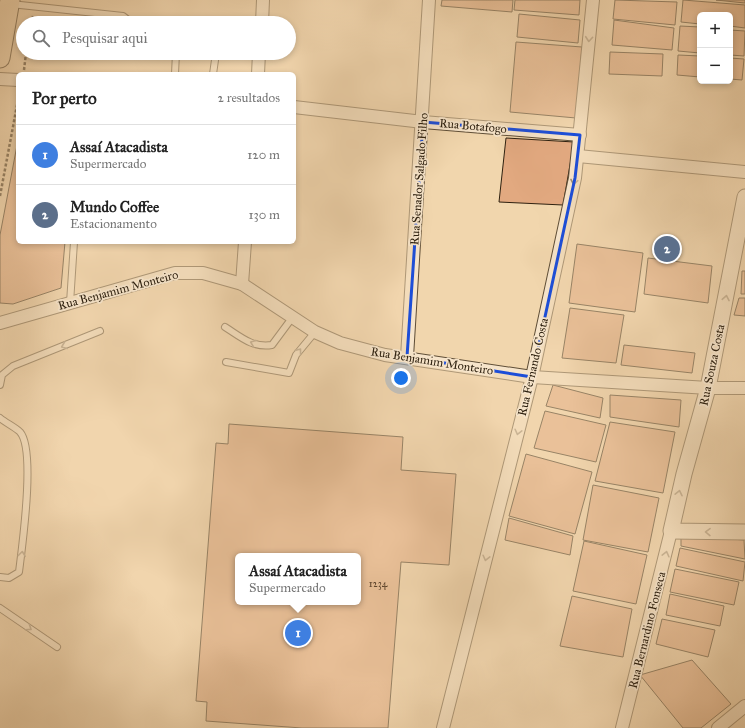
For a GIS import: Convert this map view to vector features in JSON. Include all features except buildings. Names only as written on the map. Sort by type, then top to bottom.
[{"type":"main road","points":[[0,58],[10,2]]},
{"type":"street","points":[[262,16],[263,0]]},
{"type":"street","name":"Rua Senador Salgado Filho","points":[[407,358],[430,0]]},
{"type":"street","name":"Rua Fernando Costa","points":[[443,728],[532,377],[575,178],[593,0]]},
{"type":"street","points":[[258,72],[259,60]]},
{"type":"street","points":[[0,79],[16,80]]},
{"type":"street","name":"Rua Botafogo","points":[[296,107],[423,122],[580,135]]},
{"type":"street","points":[[578,156],[745,172]]},
{"type":"street","name":"Rua Souza Costa","points":[[671,531],[684,474],[708,388],[745,196]]},
{"type":"street","points":[[242,284],[245,244]]},
{"type":"street","name":"Rua Benjamim Monteiro","points":[[0,323],[175,273],[203,273],[242,284],[315,332],[340,343],[386,355],[532,377],[708,388],[745,388]]},
{"type":"street","points":[[671,531],[745,532]]},
{"type":"street","name":"Rua Bernardino Fonseca","points":[[622,728],[671,531]]},
{"type":"street","points":[[718,728],[745,706]]},
{"type":"lane","points":[[10,2],[122,16]]},
{"type":"lane","points":[[175,72],[176,60]]},
{"type":"lane","points":[[213,72],[215,60]]},
{"type":"lane","points":[[70,303],[74,244]]},
{"type":"lane","points":[[226,327],[252,344],[262,346],[272,345],[292,318]]},
{"type":"lane","points":[[0,385],[2,375],[13,366],[100,331]]},
{"type":"lane","points":[[226,362],[289,373],[296,355],[315,332]]},
{"type":"lane","points":[[0,418],[21,433],[25,447],[27,514],[19,572],[9,578],[0,577]]},
{"type":"lane","points":[[0,608],[57,647]]},
{"type":"path","points":[[23,72],[25,60]]},
{"type":"path","points":[[0,196],[16,111]]},
{"type":"highlighted area","points":[[423,122],[580,135],[575,178],[532,377],[407,357]]},
{"type":"place","name":"Mundo Coffee","points":[[667,249]]},
{"type":"place","name":"Assaí Atacadista","points":[[298,633]]}]
